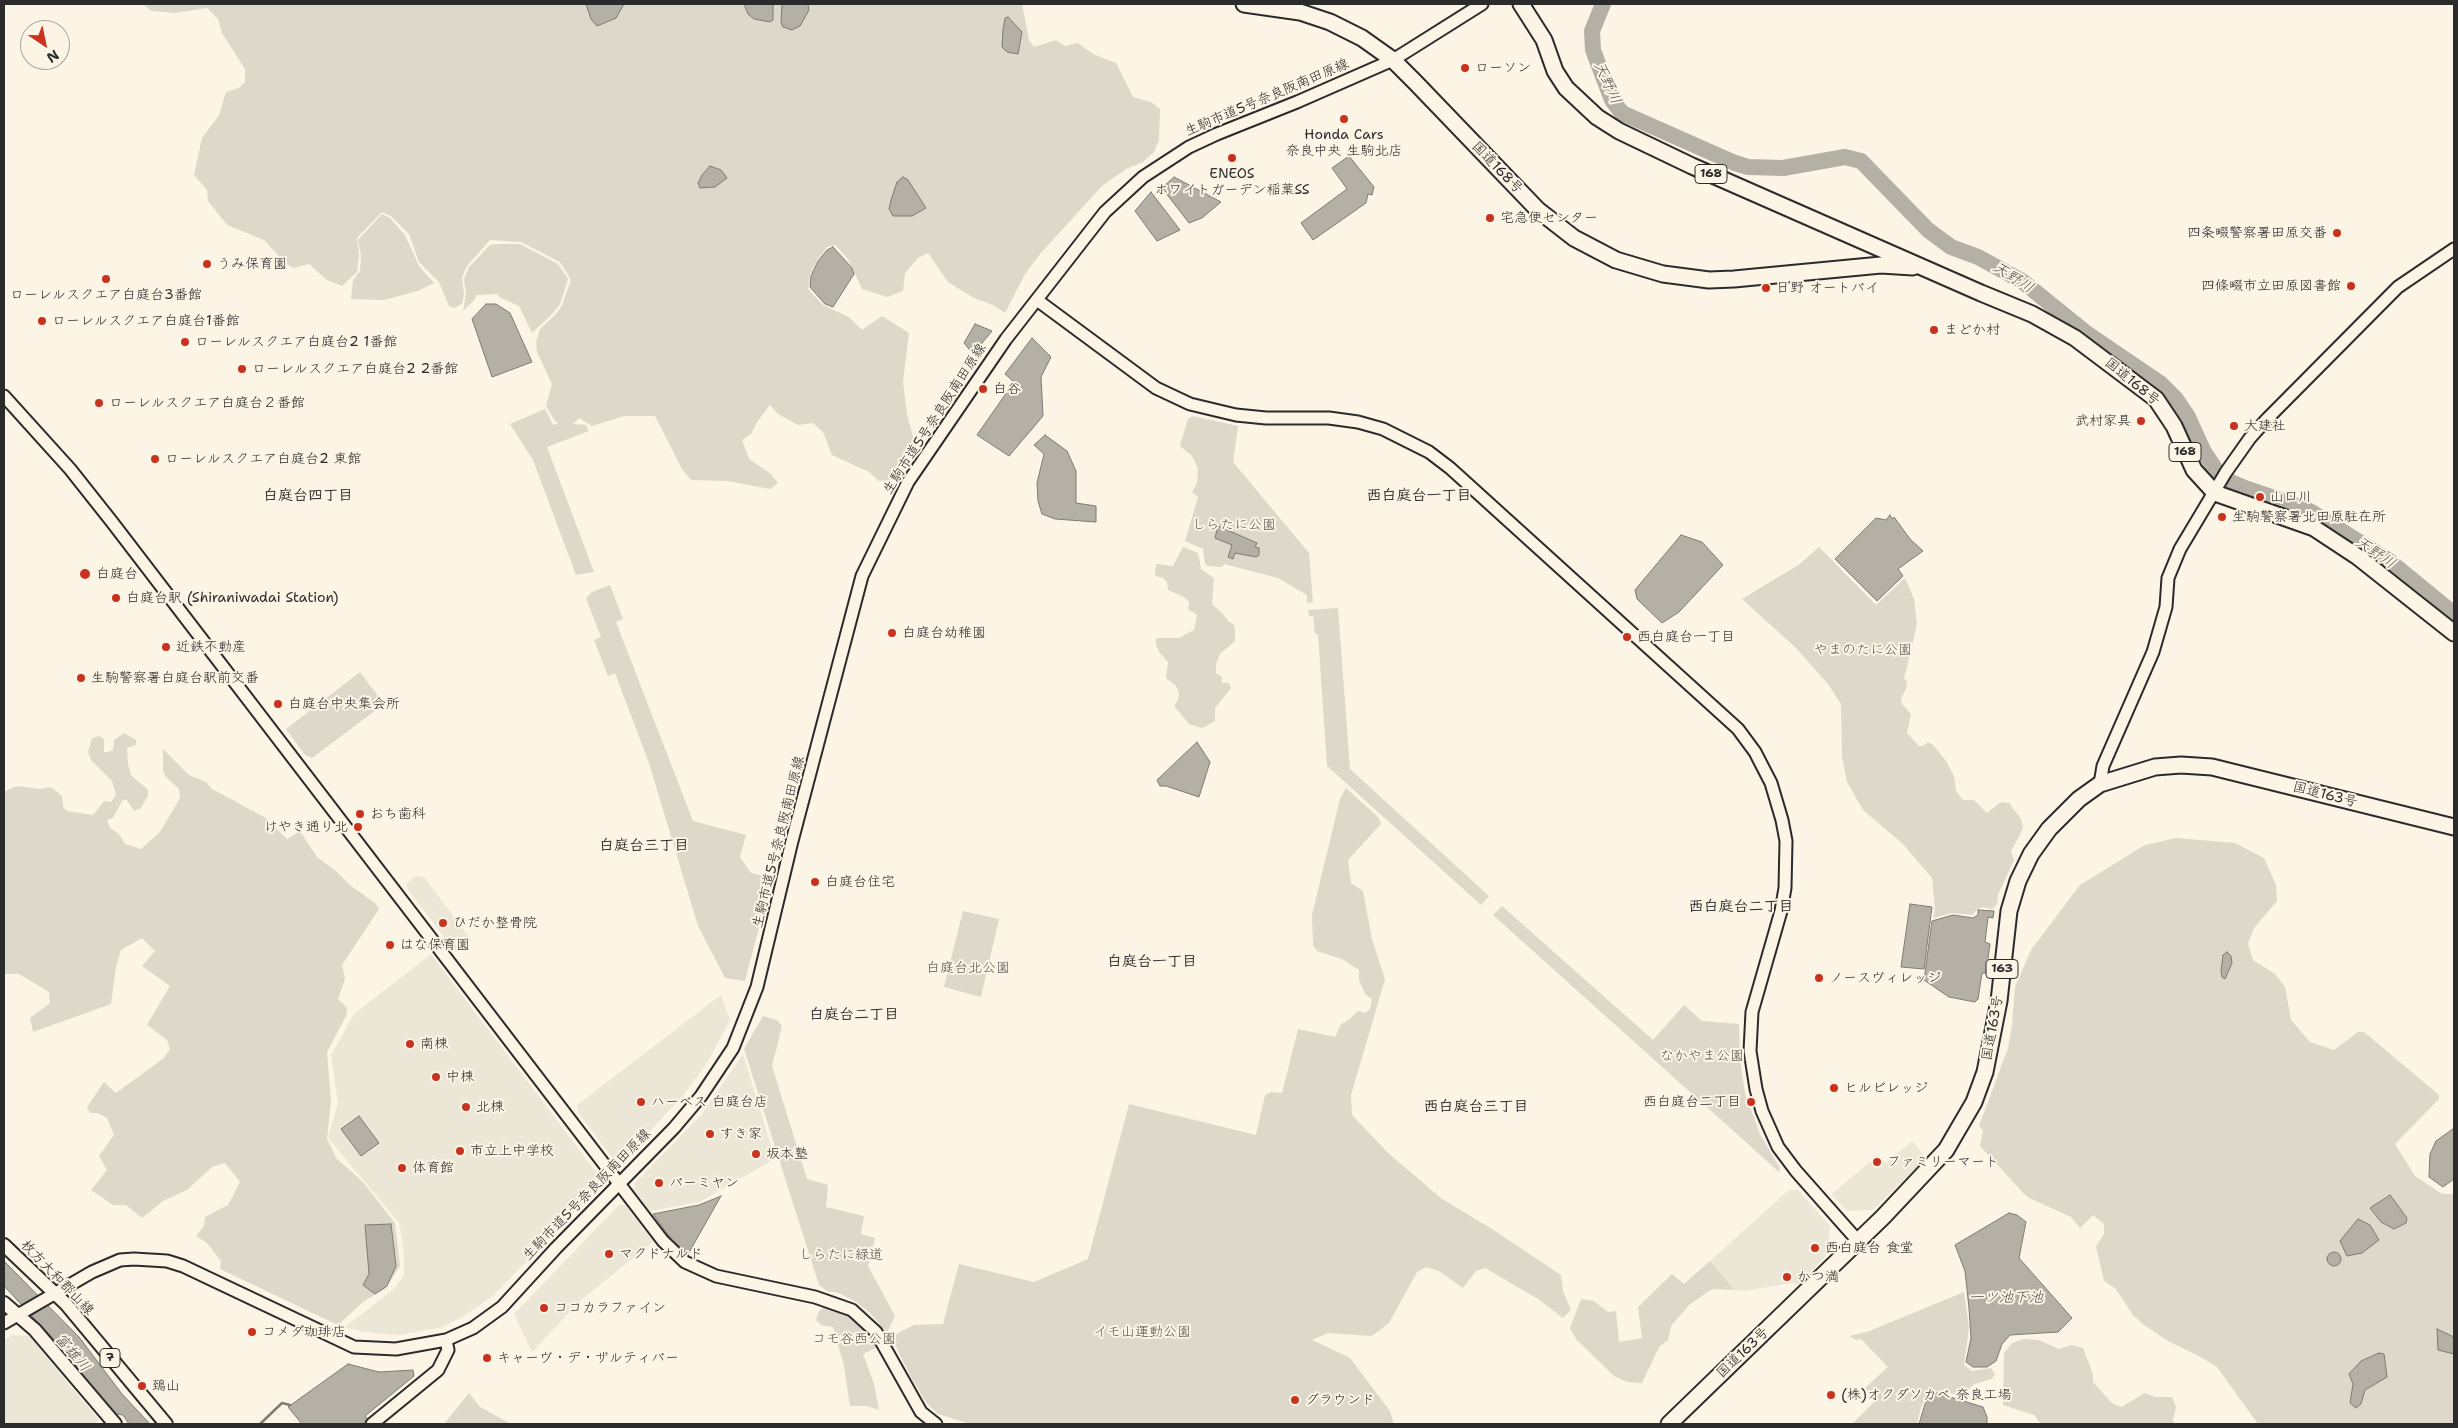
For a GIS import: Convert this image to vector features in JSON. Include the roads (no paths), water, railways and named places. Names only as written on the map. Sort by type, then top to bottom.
[{"type":"highway","name":"国道168号","points":[[1244,4],[1300,12],[1330,22],[1362,38],[1393,60],[1538,210],[1574,238],[1616,260],[1663,274],[1709,280],[1881,265],[1922,267]]},
{"type":"highway","name":"国道168号","points":[[1521,4],[1540,34],[1555,71],[1566,88],[1597,117],[1620,132],[2032,314],[2075,338],[2156,399],[2174,426],[2194,470],[2215,493],[2314,528],[2358,556],[2454,632]]},
{"type":"highway","name":"国道163号","points":[[1669,1424],[1923,1177],[1946,1150],[1961,1128],[1982,1080],[1992,1042],[2009,911],[2018,881],[2031,854],[2057,819],[2079,799],[2100,784],[2155,768],[2181,765],[2212,767],[2454,827]]},
{"type":"main road","name":"枚方大和郡山線","points":[[4,1245],[54,1293],[166,1424]]},
{"type":"main road","points":[[4,1303],[35,1330],[115,1424]]},
{"type":"street","name":"生駒市道5号奈良阪南田原線","points":[[16,1315],[92,1272],[120,1260],[167,1261],[198,1273],[354,1347],[396,1349],[446,1340],[473,1328],[502,1307],[620,1182],[674,1128],[701,1096],[733,1048],[757,987],[792,842],[862,576],[908,482],[1006,339],[1105,212],[1143,176],[1189,147],[1217,134],[1297,102],[1393,60],[1482,4]]},
{"type":"street","points":[[2100,784],[2103,766],[2153,652],[2166,607],[2168,578],[2177,556],[2226,472],[2250,438],[2267,419],[2398,287],[2454,249]]},
{"type":"street","points":[[1037,300],[1156,388],[1190,404],[1236,415],[1266,418],[1329,418],[1358,422],[1384,429],[1429,452],[1450,468],[1738,729],[1755,752],[1774,792],[1782,820],[1787,862],[1781,911],[1752,1012],[1750,1051],[1756,1089],[1762,1111],[1778,1147],[1796,1171],[1858,1241]]},
{"type":"street","points":[[4,396],[70,469],[112,522],[620,1182],[663,1241],[674,1252],[697,1268],[716,1276],[815,1298],[852,1310],[876,1332],[921,1412],[936,1424]]},
{"type":"street","points":[[4,1323],[16,1315]]},
{"type":"street","points":[[372,1424],[438,1370],[448,1350],[446,1340]]},
{"type":"water","points":[[586,4],[624,4],[616,18],[597,26],[591,19]]},
{"type":"water","points":[[744,4],[773,4],[773,20],[770,22],[754,19],[748,14]]},
{"type":"water","points":[[782,4],[808,4],[809,10],[800,26],[792,30],[783,27],[781,23]]},
{"type":"water","points":[[1008,17],[1022,32],[1018,54],[1007,52],[1002,47],[1005,18]]},
{"type":"water","points":[[1349,156],[1374,187],[1372,195],[1368,194],[1366,203],[1313,240],[1301,223],[1347,189],[1332,168]]},
{"type":"water","points":[[710,166],[721,170],[727,178],[715,187],[700,188],[698,183]]},
{"type":"water","points":[[903,177],[908,180],[926,208],[912,216],[893,216],[889,209],[891,200],[897,182]]},
{"type":"water","points":[[1174,177],[1221,202],[1202,218],[1189,223],[1162,188]]},
{"type":"water","points":[[1151,192],[1180,230],[1157,241],[1135,211]]},
{"type":"water","points":[[833,247],[852,268],[854,274],[833,307],[825,304],[810,287],[811,276],[818,261],[827,250]]},
{"type":"water","points":[[486,304],[496,304],[510,313],[532,362],[492,377],[472,319]]},
{"type":"water","points":[[975,324],[992,331],[973,354],[964,343]]},
{"type":"water","points":[[1032,338],[1051,357],[1041,377],[1043,416],[1009,456],[977,435],[1014,382],[1005,374]]},
{"type":"water","points":[[1045,435],[1067,451],[1076,471],[1076,503],[1096,506],[1096,522],[1055,519],[1042,514],[1038,501],[1037,483],[1044,454],[1034,445]]},
{"type":"water","points":[[1890,515],[1892,519],[1894,517],[1910,539],[1923,551],[1898,569],[1903,576],[1877,601],[1835,559],[1876,518],[1886,520]]},
{"type":"water","points":[[1218,526],[1257,543],[1255,547],[1259,548],[1259,555],[1256,557],[1235,553],[1233,559],[1228,557],[1232,545],[1215,538]]},
{"type":"water","points":[[1681,535],[1702,542],[1723,565],[1679,612],[1662,623],[1637,599],[1635,590]]},
{"type":"water","points":[[1197,742],[1210,762],[1199,797],[1166,786],[1160,786],[1157,780]]},
{"type":"water","points":[[1910,904],[1932,907],[1924,969],[1901,967]]},
{"type":"water","points":[[1978,910],[1994,911],[1993,918],[1988,917],[1985,942],[1990,944],[1986,973],[1982,973],[1978,999],[1975,1002],[1949,997],[1924,980],[1932,921],[1953,915],[1973,918],[1978,915]]},
{"type":"water","points":[[2227,952],[2231,956],[2232,963],[2225,979],[2222,977],[2221,971],[2223,955]]},
{"type":"water","points":[[359,1116],[379,1143],[361,1156],[341,1129]]},
{"type":"water","points":[[2454,1128],[2454,1179],[2443,1187],[2429,1177],[2430,1154],[2436,1141]]},
{"type":"water","points":[[2390,1195],[2407,1218],[2406,1223],[2394,1229],[2381,1222],[2370,1208]]},
{"type":"water","points":[[721,1196],[687,1256],[674,1243],[653,1214],[699,1205]]},
{"type":"water","name":"一ツ池下池","points":[[2009,1213],[2017,1215],[2026,1222],[2019,1258],[2072,1318],[2058,1332],[2010,1335],[2002,1344],[1996,1361],[1987,1367],[1973,1367],[1966,1362],[1971,1338],[1969,1308],[1965,1271],[1955,1245]]},
{"type":"water","points":[[2358,1219],[2370,1225],[2379,1240],[2362,1253],[2347,1256],[2340,1241]]},
{"type":"water","points":[[391,1224],[396,1266],[387,1286],[375,1294],[363,1285],[369,1274],[365,1225]]},
{"type":"water","points":[[2331,1252],[2337,1252],[2341,1259],[2337,1266],[2331,1266],[2327,1262],[2327,1256]]},
{"type":"water","name":"富雄川","points":[[4,1261],[79,1337],[122,1394],[150,1424],[129,1424],[123,1415],[112,1413],[63,1349],[4,1286]]},
{"type":"water","points":[[2437,1329],[2454,1337],[2454,1354],[2438,1350]]},
{"type":"water","points":[[2379,1353],[2384,1354],[2387,1377],[2365,1390],[2361,1404],[2356,1408],[2350,1403],[2353,1384],[2349,1374],[2361,1361]]},
{"type":"water","points":[[348,1364],[379,1372],[413,1370],[414,1376],[365,1416],[368,1419],[362,1424],[302,1424],[288,1407]]},
{"type":"water","points":[[1937,1393],[1983,1407],[1987,1417],[1987,1424],[1919,1424],[1925,1404],[1930,1397]]},
{"type":"waterway","name":"天野川","points":[[1603,4],[1592,31],[1593,50],[1612,100],[1622,113],[1748,167],[1783,168],[1845,157],[1861,161],[1928,230],[1951,247],[1978,257],[2022,281],[2085,332],[2160,383],[2176,399],[2188,417],[2204,452],[2216,470],[2231,482],[2313,513],[2388,560],[2454,614]]},
{"type":"waterway","points":[[260,1424],[282,1403],[290,1405]]},
{"type":"place","name":"ローソン","points":[[1465,68]]},
{"type":"place","name":"Honda Cars 奈良中央 生駒北店","points":[[1344,119]]},
{"type":"place","name":"ENEOS ホワイトガーデン稲葉SS","points":[[1232,158]]},
{"type":"place","name":"宅急便センター","points":[[1490,218]]},
{"type":"place","name":"四条畷警察署田原交番","points":[[2337,233]]},
{"type":"place","name":"うみ保育園","points":[[207,264]]},
{"type":"place","name":"ローレルスクエア白庭台3番館","points":[[106,279]]},
{"type":"place","name":"四條畷市立田原図書館","points":[[2351,286]]},
{"type":"place","name":"日野 オートバイ","points":[[1766,288]]},
{"type":"place","name":"ローレルスクエア白庭台1番館","points":[[42,321]]},
{"type":"place","name":"まどか村","points":[[1934,330]]},
{"type":"place","name":"ローレルスクエア白庭台2 1番館","points":[[185,342]]},
{"type":"place","name":"ローレルスクエア白庭台2 2番館","points":[[242,369]]},
{"type":"place","name":"白谷","points":[[983,389]]},
{"type":"place","name":"ローレルスクエア白庭台２番館","points":[[99,403]]},
{"type":"place","name":"武村家具","points":[[2141,421]]},
{"type":"place","name":"大建社","points":[[2234,426]]},
{"type":"place","name":"ローレルスクエア白庭台2 東館","points":[[155,459]]},
{"type":"place","name":"山口川","points":[[2260,497]]},
{"type":"place","name":"生駒警察署北田原駐在所","points":[[2222,517]]},
{"type":"place","name":"白庭台","points":[[85,574]]},
{"type":"place","name":"白庭台駅 (Shiraniwadai Station)","points":[[116,598]]},
{"type":"place","name":"白庭台幼稚園","points":[[892,633]]},
{"type":"place","name":"西白庭台一丁目","points":[[1627,637]]},
{"type":"place","name":"近鉄不動産","points":[[166,647]]},
{"type":"place","name":"生駒警察署白庭台駅前交番","points":[[81,678]]},
{"type":"place","name":"白庭台中央集会所","points":[[278,704]]},
{"type":"place","name":"おち歯科","points":[[360,814]]},
{"type":"place","name":"けやき通り北","points":[[358,827]]},
{"type":"place","name":"白庭台住宅","points":[[815,882]]},
{"type":"place","name":"ひだか整骨院","points":[[443,923]]},
{"type":"place","name":"はな保育園","points":[[390,945]]},
{"type":"place","name":"ノースヴィレッジ","points":[[1819,978]]},
{"type":"place","name":"南棟","points":[[410,1044]]},
{"type":"place","name":"中棟","points":[[436,1077]]},
{"type":"place","name":"ヒルビレッジ","points":[[1834,1088]]},
{"type":"place","name":"ハーベス 白庭台店","points":[[641,1102]]},
{"type":"place","name":"西白庭台二丁目","points":[[1751,1102]]},
{"type":"place","name":"北棟","points":[[466,1107]]},
{"type":"place","name":"すき家","points":[[710,1134]]},
{"type":"place","name":"市立上中学校","points":[[460,1151]]},
{"type":"place","name":"坂本塾","points":[[756,1154]]},
{"type":"place","name":"ファミリーマート","points":[[1877,1162]]},
{"type":"place","name":"体育館","points":[[402,1168]]},
{"type":"place","name":"バーミヤン","points":[[659,1183]]},
{"type":"place","name":"西白庭台 食堂","points":[[1815,1248]]},
{"type":"place","name":"マクドナルド","points":[[609,1254]]},
{"type":"place","name":"かつ満","points":[[1787,1277]]},
{"type":"place","name":"ココカラファイン","points":[[544,1308]]},
{"type":"place","name":"コメダ珈琲店","points":[[252,1332]]},
{"type":"place","name":"キャーヴ・デ・ザルティバー","points":[[487,1358]]},
{"type":"place","name":"鵄山","points":[[142,1386]]},
{"type":"place","name":"(株)オクダソカベ 奈良工場","points":[[1831,1395]]},
{"type":"place","name":"グラウンド","points":[[1295,1400]]},
{"type":"district","name":"白庭台四丁目","points":[[308,496]]},
{"type":"district","name":"西白庭台一丁目","points":[[1419,496]]},
{"type":"district","name":"白庭台三丁目","points":[[644,846]]},
{"type":"district","name":"西白庭台二丁目","points":[[1741,907]]},
{"type":"district","name":"白庭台一丁目","points":[[1152,962]]},
{"type":"district","name":"白庭台二丁目","points":[[854,1015]]},
{"type":"district","name":"西白庭台三丁目","points":[[1476,1107]]},
{"type":"park label","name":"しらたに公園","points":[[1234,525]]},
{"type":"park label","name":"やまのたに公園","points":[[1863,650]]},
{"type":"park label","name":"白庭台北公園","points":[[968,968]]},
{"type":"park label","name":"なかやま公園","points":[[1702,1056]]},
{"type":"park label","name":"しらたに緑道","points":[[841,1255]]},
{"type":"park label","name":"イモ山運動公園","points":[[1142,1332]]},
{"type":"park label","name":"コモ谷西公園","points":[[854,1339]]}]
